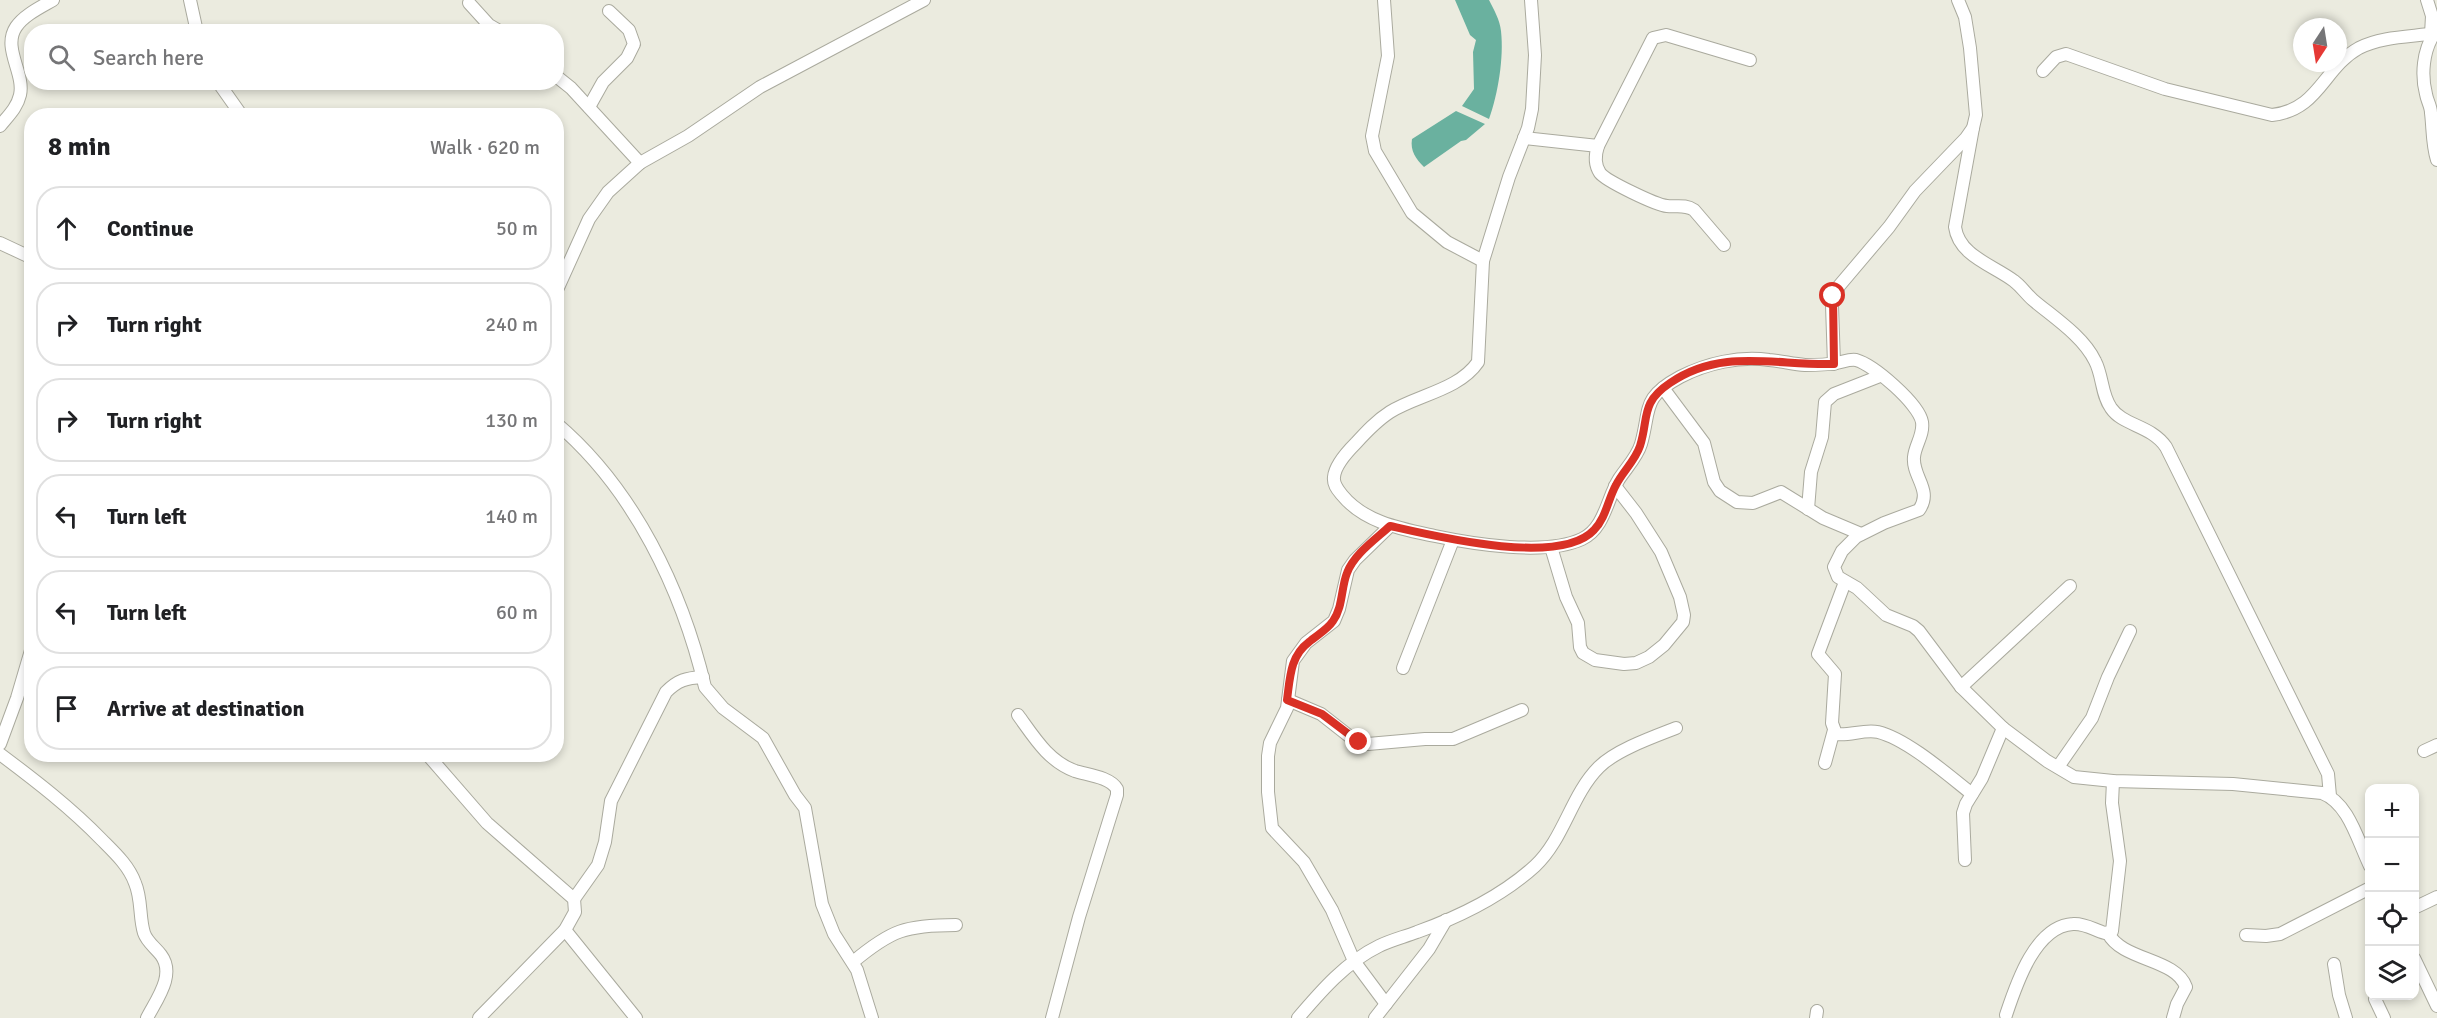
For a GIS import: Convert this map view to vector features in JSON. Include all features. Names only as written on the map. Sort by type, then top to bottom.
[{"type":"street","points":[[0,126],[13,111],[20,95],[21,87],[11,44],[15,28],[31,13],[53,0]]},
{"type":"street","points":[[190,0],[195,24]]},
{"type":"street","points":[[564,274],[589,219],[608,192],[640,163],[695,131],[760,87],[924,0]]},
{"type":"street","points":[[1384,0],[1388,56],[1372,136],[1375,152],[1412,213],[1447,242],[1483,261]]},
{"type":"street","points":[[1531,0],[1535,55],[1530,119],[1483,261],[1480,356],[1474,368],[1443,388],[1391,411],[1372,425],[1350,449],[1335,473],[1336,488],[1344,498],[1371,518],[1390,526],[1453,540],[1519,547],[1551,547],[1582,539],[1595,529],[1615,486],[1636,455],[1641,444],[1649,404],[1664,388],[1684,375],[1730,360],[1767,359],[1803,365],[1834,364],[1854,360],[1880,376],[1920,414],[1922,431],[1913,460],[1922,482],[1925,500],[1919,510],[1860,534],[1842,551],[1836,561],[1834,572],[1845,582],[1857,588],[1886,615],[1920,631],[1961,687],[2003,728],[2074,777],[2113,781],[2233,784],[2308,790],[2330,796]]},
{"type":"street","points":[[1958,0],[1965,17],[1970,48],[1976,115],[1955,228],[1957,239],[1977,258],[2016,283],[2075,336],[2094,358],[2111,409],[2120,417],[2160,437],[2328,774],[2330,796],[2346,816],[2365,856]]},
{"type":"street","points":[[2427,0],[2434,34],[2423,64],[2423,77],[2425,93],[2431,108],[2433,150],[2437,160]]},
{"type":"street","points":[[469,3],[488,24]]},
{"type":"street","points":[[589,107],[603,82],[627,58],[634,44],[629,30],[609,11]]},
{"type":"street","points":[[2043,71],[2056,57],[2066,54],[2165,90],[2272,115],[2297,109],[2348,56],[2360,48],[2388,39],[2434,34]]},
{"type":"street","points":[[1724,245],[1701,217],[1688,206],[1662,205],[1604,176],[1596,165],[1595,156],[1653,38],[1666,35],[1750,60]]},
{"type":"street","points":[[564,84],[589,107],[640,163]]},
{"type":"street","points":[[224,90],[236,108]]},
{"type":"street","points":[[1834,364],[1832,305],[1839,286],[1889,227],[1915,191],[1973,128]]},
{"type":"street","points":[[1524,138],[1598,146]]},
{"type":"street","points":[[0,243],[24,254]]},
{"type":"street","points":[[1808,509],[1810,472],[1820,448],[1825,402],[1834,394],[1880,376]]},
{"type":"street","points":[[1664,388],[1682,416],[1704,443],[1714,482],[1720,491],[1737,502],[1753,503],[1781,492],[1808,509],[1860,534]]},
{"type":"street","points":[[564,431],[610,479],[636,515],[680,607],[710,696],[763,738],[795,795],[805,808],[822,904],[834,934],[853,962],[865,989],[872,1018]]},
{"type":"street","points":[[1551,547],[1566,597],[1578,623],[1580,647],[1583,653],[1595,660],[1630,664],[1649,657],[1664,645],[1683,622],[1684,615],[1680,597],[1661,552],[1615,486]]},
{"type":"street","points":[[1386,1004],[1353,961],[1332,910],[1305,862],[1272,828],[1268,792],[1270,743],[1282,719],[1293,661],[1298,652],[1334,621],[1348,570],[1355,560],[1390,526]]},
{"type":"street","points":[[1403,668],[1453,540]]},
{"type":"street","points":[[1825,763],[1834,730],[1835,674],[1818,654],[1845,582]]},
{"type":"street","points":[[1961,687],[2070,586]]},
{"type":"street","points":[[2058,767],[2092,718],[2130,631]]},
{"type":"street","points":[[0,744],[24,674]]},
{"type":"street","points":[[479,1018],[565,930],[575,912],[574,899],[598,865],[605,842],[611,801],[666,692],[675,682],[684,678],[703,677]]},
{"type":"street","points":[[1287,700],[1322,714],[1349,736],[1368,744],[1453,739],[1522,710]]},
{"type":"street","points":[[1018,716],[1055,760],[1073,770],[1109,782],[1117,789],[1052,1018]]},
{"type":"street","points":[[1298,1018],[1353,961],[1378,947],[1446,920],[1502,893],[1536,864],[1552,843],[1587,782],[1600,765],[1636,745],[1676,728]]},
{"type":"street","points":[[1965,860],[1963,813],[1982,778],[2003,728]]},
{"type":"street","points":[[1834,730],[1836,734],[1841,735],[1870,732],[1890,737],[1905,745],[1972,794]]},
{"type":"street","points":[[2424,751],[2437,745]]},
{"type":"street","points":[[0,754],[76,813],[121,859],[130,872],[136,884],[146,938],[160,954],[167,970],[161,991],[147,1018]]},
{"type":"street","points":[[435,762],[487,823],[574,899]]},
{"type":"street","points":[[2108,933],[2114,924],[2120,861],[2112,803],[2113,781]]},
{"type":"street","points":[[2246,935],[2280,934],[2365,891]]},
{"type":"street","points":[[2419,906],[2437,897]]},
{"type":"street","points":[[1375,1018],[1429,949],[1446,920]]},
{"type":"street","points":[[2006,1015],[2019,976],[2036,948],[2057,929],[2072,924],[2108,933],[2118,944],[2180,975],[2186,987],[2173,1018]]},
{"type":"street","points":[[853,962],[874,945],[901,929],[928,925],[956,925]]},
{"type":"street","points":[[565,930],[636,1018]]},
{"type":"street","points":[[2334,964],[2337,986],[2346,1018]]},
{"type":"street","points":[[2419,967],[2437,1006]]},
{"type":"street","points":[[2375,1000],[2384,1018]]},
{"type":"water","points":[[1455,0],[1489,0],[1499,23],[1502,42],[1501,64],[1498,87],[1489,119],[1462,106],[1474,89],[1473,52],[1476,40],[1470,35]]},
{"type":"water","points":[[1456,111],[1485,124],[1466,140],[1461,141],[1424,167],[1414,154],[1412,139]]},
{"type":"route","points":[[1359,742],[1322,714],[1287,700],[1289,683],[1293,661],[1298,652],[1334,621],[1348,570],[1355,560],[1390,526],[1488,545],[1551,547],[1582,539],[1595,529],[1605,512],[1615,486],[1636,455],[1641,444],[1646,410],[1658,394],[1670,383],[1684,375],[1730,360],[1767,359],[1803,365],[1834,364],[1833,296]]}]
